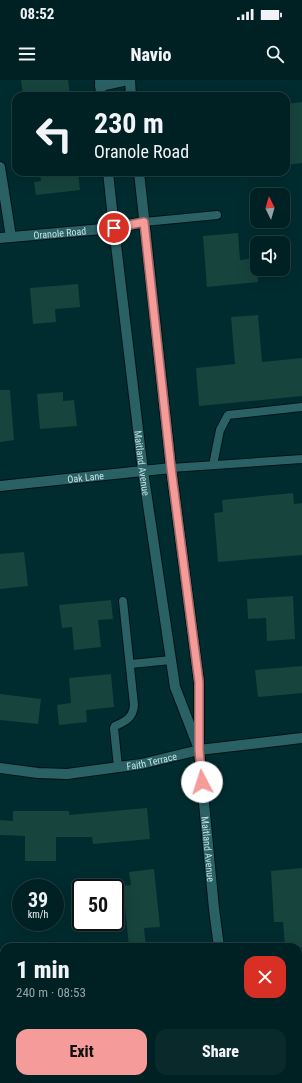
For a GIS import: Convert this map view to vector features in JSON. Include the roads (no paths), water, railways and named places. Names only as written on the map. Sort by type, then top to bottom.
[{"type":"main road","points":[[100,87],[129,80],[130,92]]},
{"type":"main road","points":[[0,167],[11,237]]},
{"type":"main road","name":"Maitland Avenue","points":[[108,176],[143,471],[175,687],[199,750]]},
{"type":"main road","name":"Maitland Avenue","points":[[139,176],[171,468],[199,682],[199,750],[218,943]]},
{"type":"main road","name":"Oranole Road","points":[[0,238],[114,228],[144,222]]},
{"type":"main road","name":"Oak Lane","points":[[0,486],[171,468]]},
{"type":"main road","name":"Faith Terrace","points":[[0,768],[38,773],[67,774],[141,764],[199,750],[302,738]]},
{"type":"lane","points":[[144,222],[217,215]]},
{"type":"lane","points":[[214,465],[220,430],[228,415],[302,407]]},
{"type":"lane","points":[[171,468],[302,459]]},
{"type":"lane","points":[[118,767],[114,728],[126,722],[134,710],[131,664],[123,601]]},
{"type":"lane","points":[[131,664],[171,660]]}]
